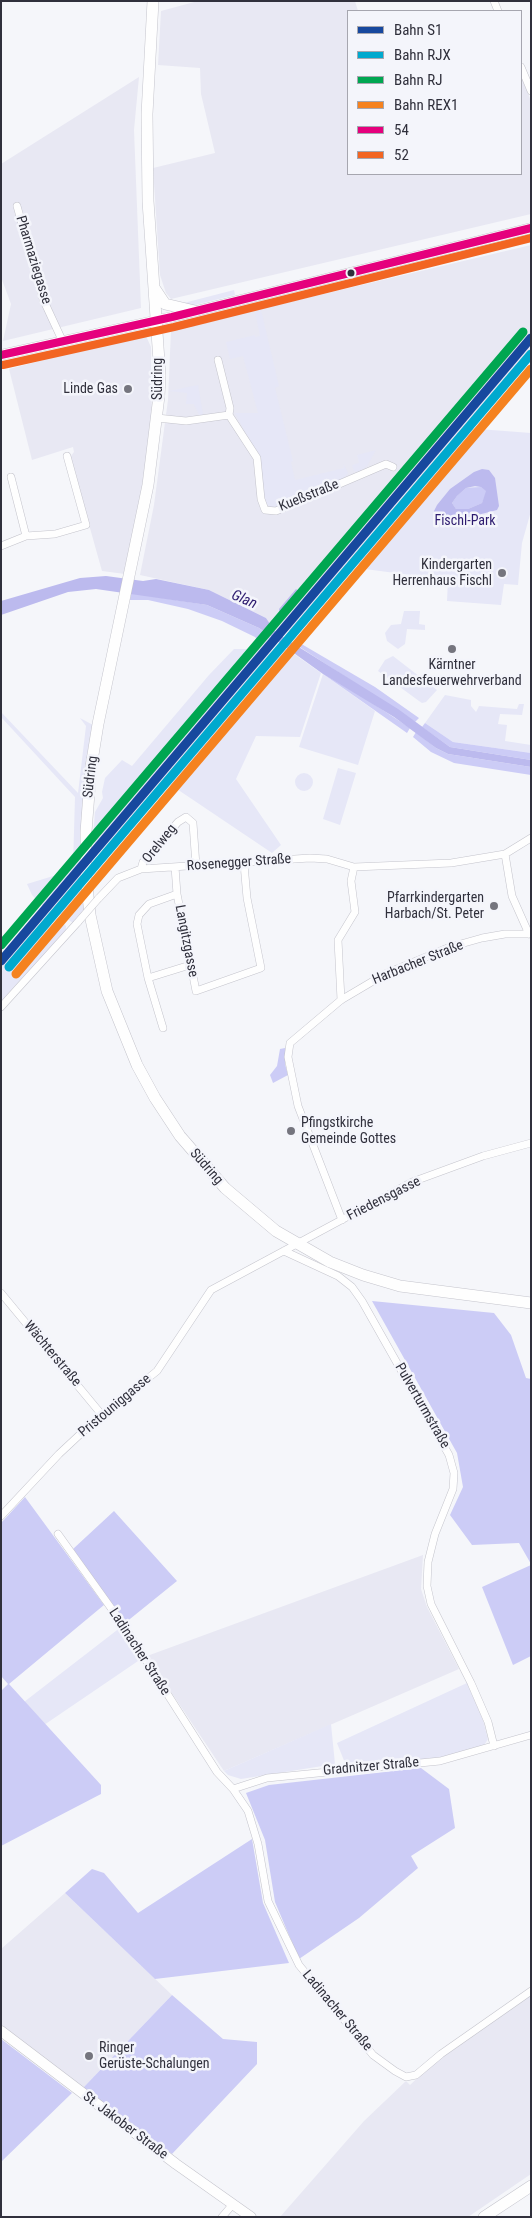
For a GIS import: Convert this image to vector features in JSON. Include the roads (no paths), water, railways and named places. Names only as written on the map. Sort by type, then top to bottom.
[{"type":"main road","name":"Südring","points":[[156,2],[147,157],[153,285],[160,376],[157,418],[148,485],[98,724],[87,811],[88,900],[103,976],[118,1023],[154,1098],[180,1136],[225,1188],[254,1215],[297,1245],[354,1272],[400,1286],[531,1303]]},
{"type":"main road","points":[[1,355],[196,311],[531,228]]},
{"type":"main road","points":[[153,285],[159,299],[164,304],[196,311]]},
{"type":"main road","name":"St. Jakober Straße","points":[[1,2031],[123,2124],[251,2217]]},
{"type":"main road","points":[[484,2217],[531,2186]]},
{"type":"street","points":[[522,68],[531,91]]},
{"type":"street","name":"Pharmaziegasse","points":[[17,206],[43,300],[62,340]]},
{"type":"street","name":"Kueßstraße","points":[[218,360],[230,408],[229,415],[257,458],[261,499],[265,510],[276,511],[386,464],[393,467]]},
{"type":"street","points":[[157,418],[186,421],[229,415]]},
{"type":"street","points":[[1,546],[26,536],[55,534],[86,525],[67,456]]},
{"type":"street","points":[[11,477],[26,536]]},
{"type":"street","name":"Orelweg","points":[[141,869],[143,862],[178,822],[186,817],[193,823],[196,866]]},
{"type":"street","name":"Rosenegger Straße","points":[[1,1007],[118,878],[141,869],[326,859],[354,867],[451,863],[505,854],[531,838]]},
{"type":"street","name":"Harbacher Straße","points":[[341,1000],[385,974],[450,947],[505,934],[530,934],[512,896],[505,854]]},
{"type":"street","name":"Langitzgasse","points":[[175,867],[177,894],[196,991],[261,968],[247,898],[244,864]]},
{"type":"street","points":[[342,1220],[298,1106],[288,1058],[290,1043],[295,1037],[341,1000],[338,940],[355,912],[351,881],[354,867]]},
{"type":"street","points":[[163,1028],[148,978],[137,920],[150,904],[177,894]]},
{"type":"street","points":[[148,978],[190,965]]},
{"type":"street","name":"Friedensgasse","points":[[297,1245],[412,1182],[484,1156],[531,1143]]},
{"type":"street","name":"Pristouniggasse","points":[[1,1516],[52,1461],[102,1415],[157,1371],[211,1290],[297,1245]]},
{"type":"street","name":"Pulverturmstraße","points":[[284,1251],[338,1276],[352,1287],[362,1301],[449,1455],[454,1473],[453,1489],[435,1534],[428,1562],[427,1586],[431,1604],[481,1706],[494,1746]]},
{"type":"street","name":"Wächterstraße","points":[[1,1293],[102,1415]]},
{"type":"street","name":"Ladinacher Straße","points":[[58,1534],[126,1630],[217,1772],[233,1789],[248,1811],[258,1844],[268,1901],[299,1965],[374,2055],[395,2072],[406,2077],[416,2075],[441,2054],[531,1991]]},
{"type":"street","name":"Gradnitzer Straße","points":[[233,1789],[267,1778],[440,1761],[531,1735]]},
{"type":"street","points":[[222,2217],[233,2204]]},
{"type":"rail line","name":"RJ","points":[[1,945],[523,332]]},
{"type":"rail line","name":"S1","points":[[1,961],[531,338]]},
{"type":"rail line","name":"RJX","points":[[9,967],[531,354]]},
{"type":"rail line","name":"REX1","points":[[16,974],[531,369]]},
{"type":"place","name":"Linde Gas","points":[[128,389]]},
{"type":"place","name":"Kindergarten Herrenhaus Fischl","points":[[502,573]]},
{"type":"place","name":"Kärntner Landesfeuerwehrverband","points":[[452,649]]},
{"type":"place","name":"Pfarrkindergarten Harbach/St. Peter","points":[[494,906]]},
{"type":"place","name":"Pfingstkirche Gemeinde Gottes","points":[[291,1131]]},
{"type":"place","name":"Ringer Gerüste-Schalungen","points":[[89,2056]]},
{"type":"park label","name":"Fischl-Park","points":[[465,521]]},
{"type":"water label","name":"Glan","points":[[244,600]]}]
